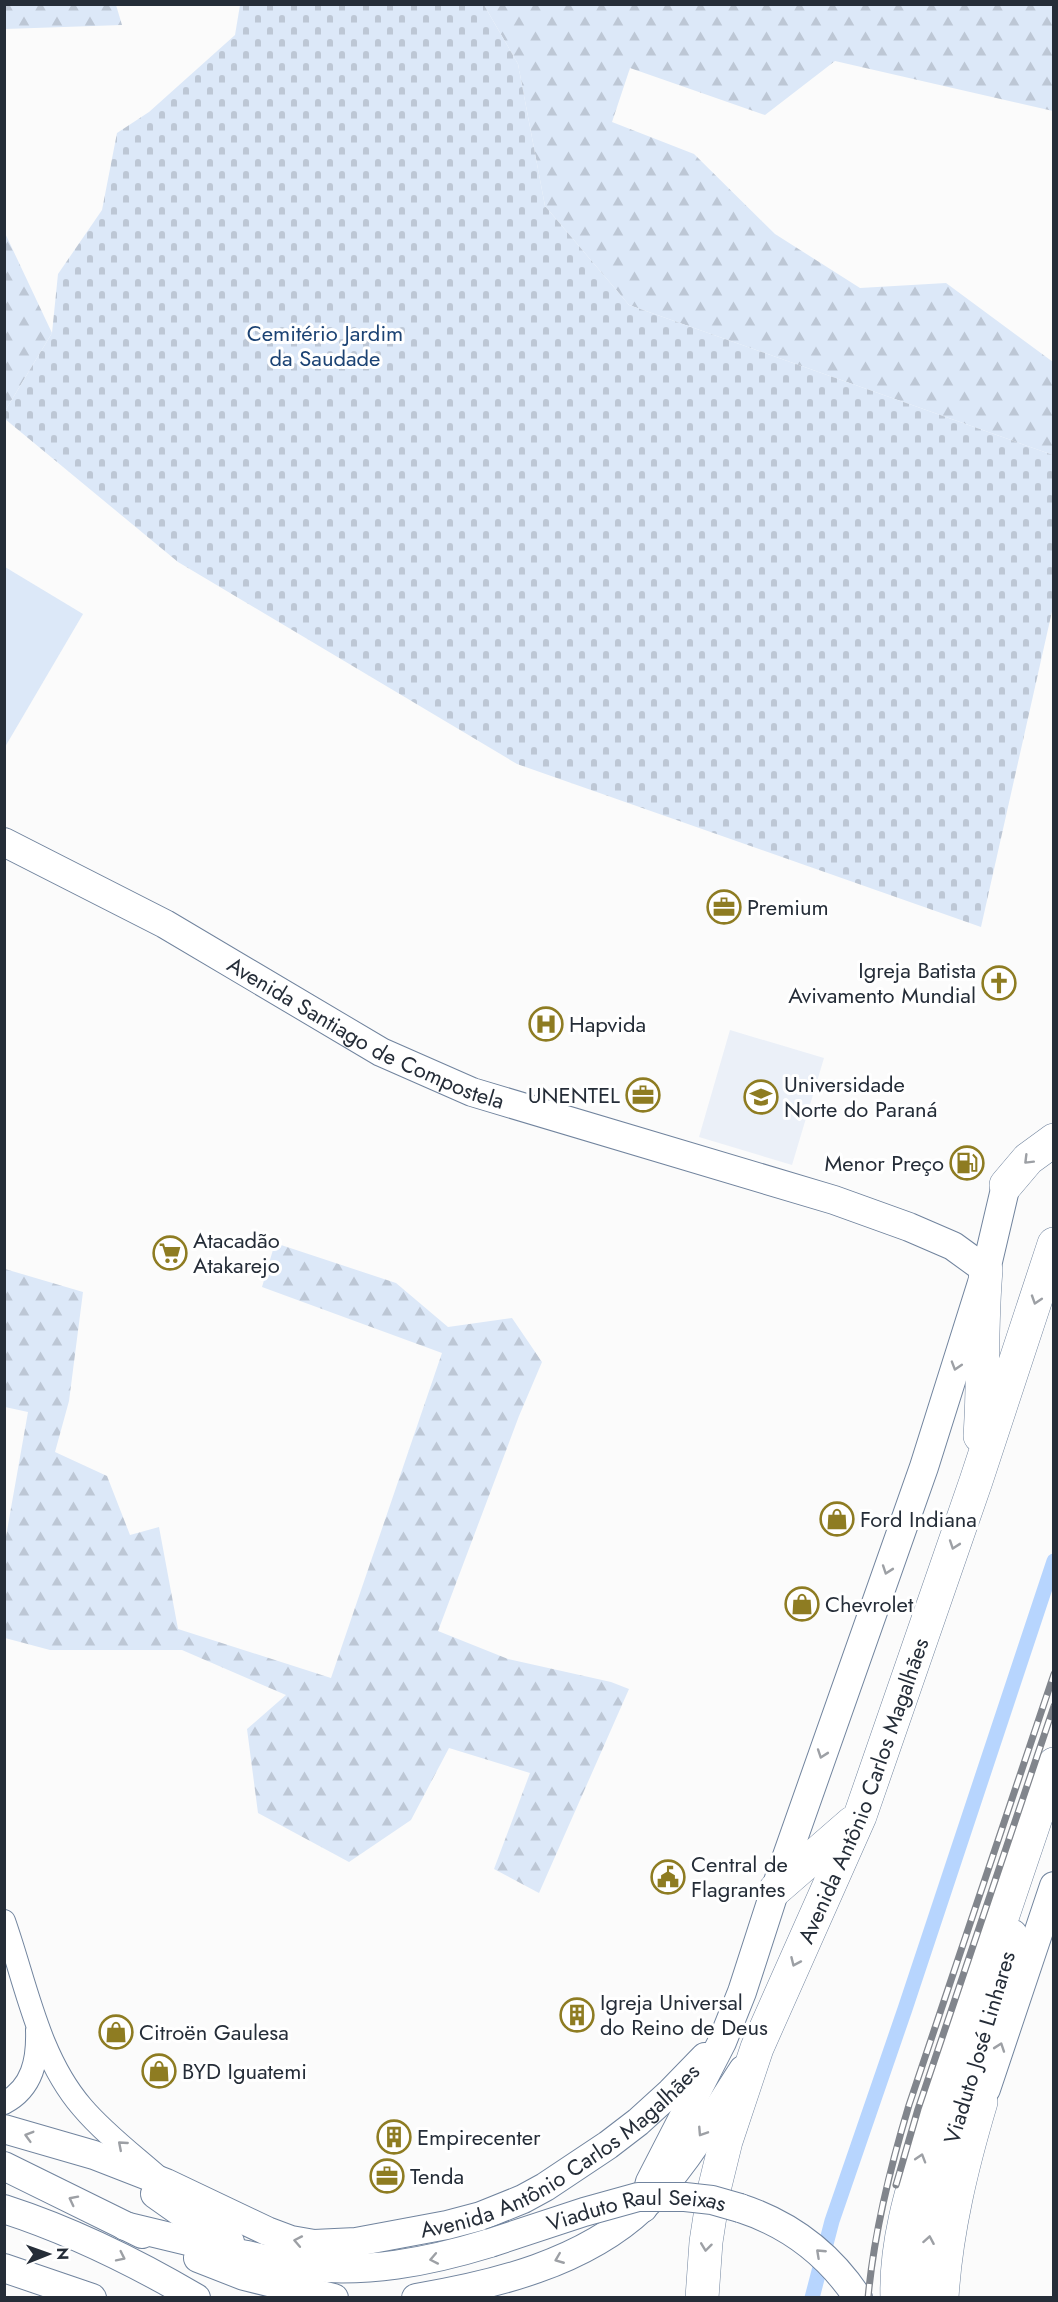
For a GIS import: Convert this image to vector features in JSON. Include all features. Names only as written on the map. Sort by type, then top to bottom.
[{"type":"highway","points":[[1006,1185],[1028,1159],[1053,1140]]},
{"type":"highway","name":"Avenida Antônio Carlos Magalhães","points":[[757,2048],[860,1816],[976,1481],[1053,1244]]},
{"type":"highway","points":[[976,1481],[982,1412],[981,1317],[989,1255]]},
{"type":"highway","points":[[897,2298],[896,2283],[901,2243],[911,2192],[1053,1764]]},
{"type":"highway","points":[[775,1890],[860,1816]]},
{"type":"highway","points":[[702,2298],[706,2242],[714,2190],[726,2141],[757,2048]]},
{"type":"highway","points":[[942,2298],[956,2200],[966,2153],[981,2102]]},
{"type":"main road","name":"Avenida Santiago de Compostela","points":[[4,842],[165,924],[325,1020],[381,1052],[421,1071],[484,1095],[834,1200],[909,1227],[953,1246],[989,1255]]},
{"type":"main road","name":"Avenida Antônio Carlos Magalhães","points":[[4,2129],[94,2155],[166,2184],[267,2231],[291,2240],[314,2244],[356,2242],[447,2225],[481,2216],[523,2199],[572,2170],[638,2122],[722,2042],[742,1992],[775,1890],[924,1467],[989,1255],[1006,1185]]},
{"type":"main road","name":"Viaduto José Linhares","points":[[920,2298],[941,2175],[1053,1802]]},
{"type":"main road","points":[[981,2102],[1053,1886]]},
{"type":"main road","points":[[643,2208],[650,2182],[722,2042]]},
{"type":"main road","name":"Avenida Antônio Carlos Magalhães","points":[[416,2298],[471,2287],[533,2270],[573,2253],[616,2229],[643,2208],[682,2163],[757,2048]]},
{"type":"main road","points":[[94,2155],[213,2235],[264,2259]]},
{"type":"main road","name":"Avenida Antônio Carlos Magalhães","points":[[13,2169],[125,2226],[244,2276],[334,2298]]},
{"type":"main road","name":"Viaduto Raul Seixas","points":[[490,2243],[594,2209],[638,2198],[685,2197],[712,2200],[765,2216],[788,2228],[831,2264],[858,2298]]},
{"type":"main road","points":[[4,2209],[69,2232],[159,2276],[196,2298]]},
{"type":"main road","name":"Avenida Antônio Carlos Magalhães","points":[[125,2226],[300,2266],[370,2268],[427,2260],[490,2243]]},
{"type":"main road","points":[[4,2268],[92,2298]]},
{"type":"street","points":[[4,1921],[37,2026],[66,2085],[81,2106],[100,2126],[166,2184]]},
{"type":"street","points":[[4,2103],[22,2089],[30,2079],[38,2047],[37,2026]]},
{"type":"shaded area","name":"Universidade Norte do Paraná","points":[[730,1030],[824,1058],[792,1165],[699,1137]]},
{"type":"green space","points":[[4,5],[116,5],[122,25],[5,29]]},
{"type":"green space","name":"Cemitério Jardim da Saudade","points":[[240,5],[484,5],[518,64],[545,206],[629,305],[1053,455],[1053,607],[981,927],[517,764],[178,562],[5,419],[5,411],[52,333],[58,274],[102,210],[117,133],[149,112],[235,35]]},
{"type":"green space","points":[[484,5],[1053,5],[1053,111],[835,61],[765,115],[630,68],[612,122],[694,154],[775,234],[860,288],[946,283],[1053,362],[1053,455],[629,305],[545,206],[518,64]]},
{"type":"green space","points":[[4,231],[52,333],[5,411],[4,411]]},
{"type":"green space","points":[[5,567],[83,614],[5,747]]},
{"type":"green space","points":[[275,1243],[396,1283],[448,1327],[512,1318],[542,1362],[519,1416],[438,1631],[508,1659],[611,1682],[629,1689],[539,1893],[494,1869],[530,1773],[449,1748],[411,1820],[349,1862],[258,1813],[247,1729],[286,1695],[182,1650],[50,1650],[5,1638],[5,1542],[28,1412],[5,1407],[5,1269],[83,1292],[69,1401],[55,1452],[107,1476],[130,1535],[159,1527],[178,1629],[331,1678],[442,1353],[262,1287]]},
{"type":"waterway","points":[[812,2298],[832,2221],[1054,1561]]},
{"type":"railway","points":[[868,2298],[874,2249],[884,2200],[909,2105],[1054,1674]]},
{"type":"railway","points":[[896,2185],[918,2109],[1054,1706]]},
{"type":"place","name":"Premium","points":[[724,907]]},
{"type":"place","name":"Igreja Batista Avivamento Mundial","points":[[999,983]]},
{"type":"place","name":"Hapvida","points":[[546,1024]]},
{"type":"place","name":"UNENTEL","points":[[643,1095]]},
{"type":"place","name":"Universidade Norte do Paraná","points":[[761,1097]]},
{"type":"place","name":"Menor Preço","points":[[967,1163]]},
{"type":"place","name":"Atacadão Atakarejo","points":[[170,1253]]},
{"type":"place","name":"Ford Indiana","points":[[837,1519]]},
{"type":"place","name":"Chevrolet","points":[[802,1604]]},
{"type":"place","name":"Central de Flagrantes","points":[[668,1877]]},
{"type":"place","name":"Igreja Universal do Reino de Deus","points":[[577,2015]]},
{"type":"place","name":"Citroën Gaulesa","points":[[116,2032]]},
{"type":"place","name":"BYD Iguatemi","points":[[159,2071]]},
{"type":"place","name":"Empirecenter","points":[[394,2137]]},
{"type":"place","name":"Tenda","points":[[387,2176]]}]
